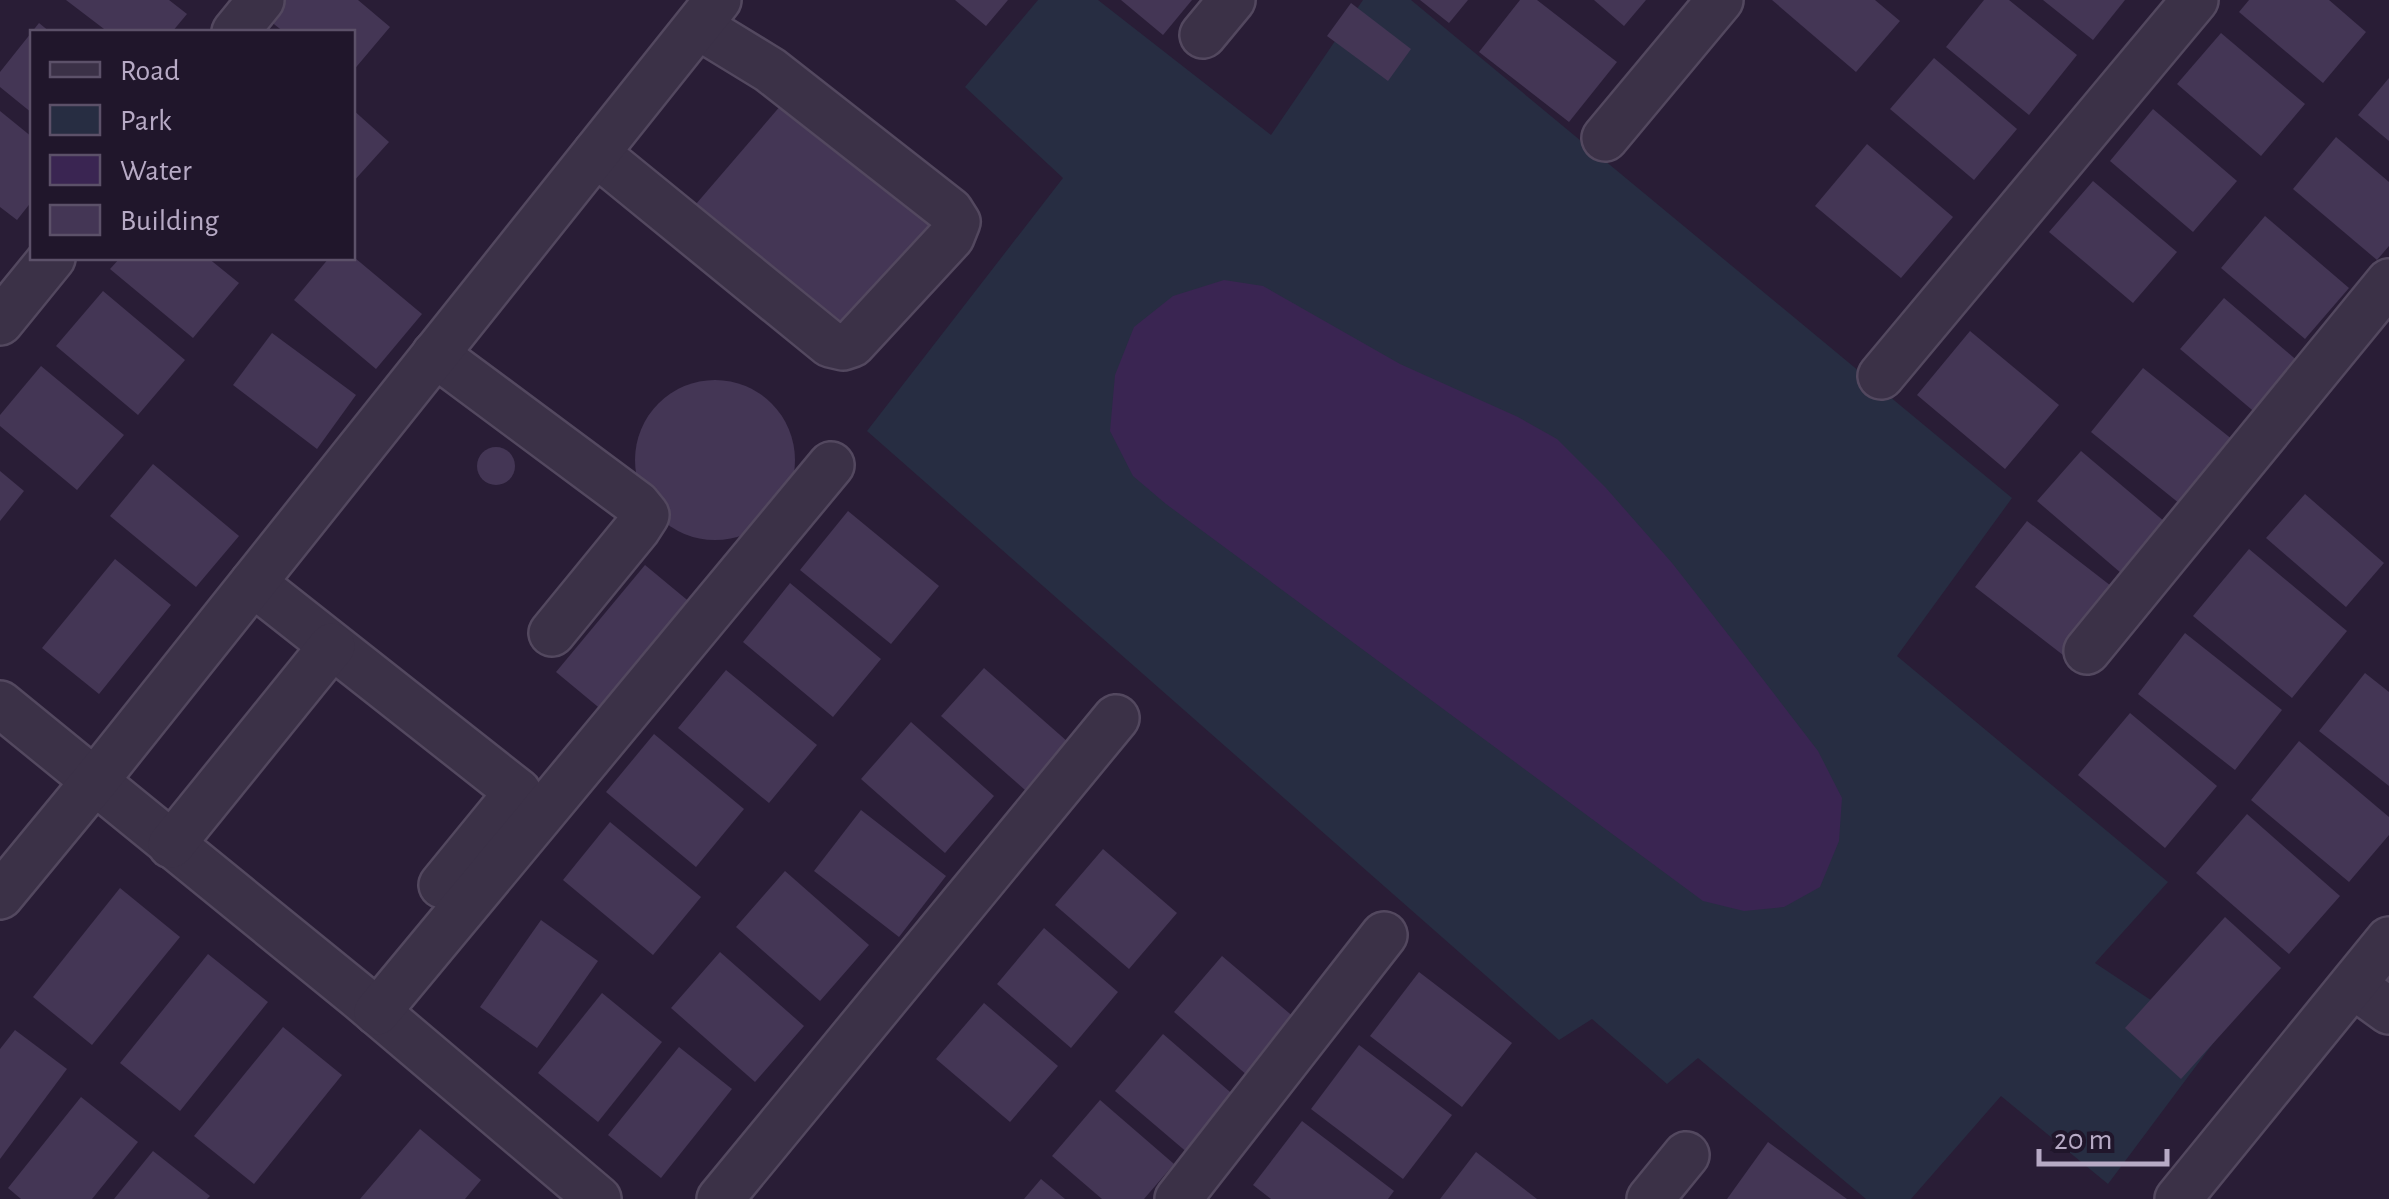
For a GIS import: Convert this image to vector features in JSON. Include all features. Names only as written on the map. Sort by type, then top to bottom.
[{"type":"street","points":[[237,30],[261,0]]},
{"type":"street","points":[[1203,34],[1232,0]]},
{"type":"street","points":[[1605,138],[1720,0]]},
{"type":"street","points":[[1881,376],[2196,0]]},
{"type":"street","points":[[0,896],[708,13],[770,70],[950,211],[956,222],[951,237],[852,344],[843,347],[830,344],[596,153]]},
{"type":"street","points":[[0,322],[50,260]]},
{"type":"street","points":[[2087,650],[2389,282]]},
{"type":"street","points":[[435,354],[646,514],[552,633]]},
{"type":"street","points":[[367,1003],[831,465]]},
{"type":"street","points":[[252,583],[518,792],[367,1003]]},
{"type":"street","points":[[171,845],[332,646]]},
{"type":"street","points":[[0,704],[367,1003],[598,1199]]},
{"type":"street","points":[[720,1199],[1116,718]]},
{"type":"street","points":[[1178,1199],[1384,935]]},
{"type":"street","points":[[2178,1199],[2389,940]]},
{"type":"street","points":[[2353,984],[2389,1011]]},
{"type":"street","points":[[1650,1199],[1686,1155]]},
{"type":"green space","points":[[1038,0],[1098,0],[1271,135],[1363,0],[1411,0],[2012,498],[1897,656],[2168,882],[2095,963],[2214,1042],[2108,1184],[2001,1096],[1911,1199],[1866,1199],[1698,1058],[1667,1084],[1592,1019],[1559,1040],[867,431],[1063,178],[965,87]]},
{"type":"water","points":[[1224,280],[1263,286],[1400,364],[1518,417],[1557,439],[1606,488],[1672,563],[1818,751],[1842,798],[1839,841],[1820,887],[1784,907],[1744,911],[1703,901],[1133,476],[1110,431],[1115,375],[1134,327],[1173,296]]},
{"type":"building","points":[[66,0],[169,0],[187,14],[174,30],[105,30]]},
{"type":"building","points":[[273,0],[358,0],[390,27],[355,68],[355,30],[281,30],[261,14]]},
{"type":"building","points":[[955,0],[1008,0],[986,26]]},
{"type":"building","points":[[1121,0],[1192,0],[1163,35]]},
{"type":"building","points":[[1420,0],[1468,0],[1449,23]]},
{"type":"building","points":[[1520,0],[1537,0],[1617,62],[1569,122],[1479,52]]},
{"type":"building","points":[[1594,0],[1646,0],[1624,26]]},
{"type":"building","points":[[1772,0],[1875,0],[1900,21],[1856,72]]},
{"type":"building","points":[[1984,0],[2009,0],[2077,55],[2029,115],[1946,47]]},
{"type":"building","points":[[2043,0],[2125,0],[2093,40]]},
{"type":"building","points":[[2249,0],[2329,0],[2366,32],[2323,83],[2239,12]]},
{"type":"building","points":[[1351,3],[1411,49],[1388,81],[1327,36]]},
{"type":"building","points":[[2221,33],[2305,104],[2261,156],[2177,84]]},
{"type":"building","points":[[30,34],[30,111],[0,87],[0,72]]},
{"type":"building","points":[[1934,58],[2017,129],[1974,180],[1890,109]]},
{"type":"building","points":[[2389,78],[2389,141],[2358,115]]},
{"type":"building","points":[[788,97],[933,223],[834,337],[690,211]]},
{"type":"building","points":[[2153,109],[2237,181],[2193,232],[2110,161]]},
{"type":"building","points":[[0,111],[30,135],[30,204],[17,220],[0,207]]},
{"type":"building","points":[[355,112],[389,142],[355,180]]},
{"type":"building","points":[[2336,137],[2389,182],[2389,246],[2377,260],[2293,189]]},
{"type":"building","points":[[1867,144],[1953,217],[1901,278],[1815,206]]},
{"type":"building","points":[[2093,181],[2177,252],[2133,303],[2049,232]]},
{"type":"building","points":[[2265,216],[2349,288],[2305,339],[2221,268]]},
{"type":"building","points":[[355,258],[422,314],[376,369],[294,300],[327,260]]},
{"type":"building","points":[[118,260],[210,260],[239,283],[193,338],[110,269]]},
{"type":"building","points":[[103,291],[185,360],[138,415],[56,346]]},
{"type":"building","points":[[2224,298],[2307,369],[2264,420],[2180,349]]},
{"type":"building","points":[[1970,331],[2059,405],[2005,469],[1917,395]]},
{"type":"building","points":[[272,333],[356,395],[317,449],[233,385]]},
{"type":"building","points":[[41,366],[124,435],[77,490],[0,426],[0,415]]},
{"type":"building","points":[[2143,368],[2238,444],[2185,508],[2091,432]]},
{"type":"building","points":[[715,380],[746,386],[772,403],[789,429],[795,460],[789,491],[772,517],[746,534],[715,540],[684,534],[658,517],[641,491],[635,460],[641,429],[658,403],[684,386]]},
{"type":"building","points":[[496,447],[510,452],[515,466],[510,480],[496,485],[482,480],[477,466],[482,452]]},
{"type":"building","points":[[2081,451],[2165,522],[2121,573],[2037,501]]},
{"type":"building","points":[[153,464],[239,536],[196,587],[110,516]]},
{"type":"building","points":[[0,471],[24,491],[0,521]]},
{"type":"building","points":[[2305,494],[2384,563],[2346,607],[2266,538]]},
{"type":"building","points":[[848,511],[939,586],[891,644],[800,570]]},
{"type":"building","points":[[2027,521],[2115,589],[2063,655],[1975,587]]},
{"type":"building","points":[[2249,549],[2347,631],[2292,698],[2193,616]]},
{"type":"building","points":[[115,559],[171,605],[99,694],[42,648]]},
{"type":"building","points":[[645,565],[692,604],[603,711],[556,672]]},
{"type":"building","points":[[790,583],[881,659],[833,717],[743,642]]},
{"type":"building","points":[[2185,633],[2282,710],[2235,770],[2138,694]]},
{"type":"building","points":[[984,668],[1068,742],[1025,790],[941,716]]},
{"type":"building","points":[[726,670],[817,745],[769,803],[678,728]]},
{"type":"building","points":[[2365,673],[2389,692],[2389,786],[2319,731]]},
{"type":"building","points":[[2130,713],[2217,786],[2165,848],[2078,775]]},
{"type":"building","points":[[911,722],[994,796],[945,853],[861,779]]},
{"type":"building","points":[[654,734],[744,809],[696,867],[606,792]]},
{"type":"building","points":[[2299,741],[2389,817],[2389,835],[2349,882],[2251,800]]},
{"type":"building","points":[[861,810],[946,876],[899,937],[814,871]]},
{"type":"building","points":[[2247,814],[2340,896],[2289,954],[2196,873]]},
{"type":"building","points":[[610,822],[701,897],[653,955],[563,880]]},
{"type":"building","points":[[1103,849],[1177,913],[1129,969],[1055,905]]},
{"type":"building","points":[[785,871],[869,945],[820,1001],[736,927]]},
{"type":"building","points":[[120,888],[180,937],[92,1045],[33,997]]},
{"type":"building","points":[[2225,917],[2281,968],[2181,1079],[2125,1028]]},
{"type":"building","points":[[541,920],[598,961],[537,1048],[480,1007]]},
{"type":"building","points":[[1044,928],[1118,992],[1071,1048],[997,984]]},
{"type":"building","points":[[720,952],[804,1026],[755,1082],[671,1008]]},
{"type":"building","points":[[208,954],[268,1002],[180,1111],[120,1063]]},
{"type":"building","points":[[1222,956],[1296,1019],[1248,1076],[1174,1012]]},
{"type":"building","points":[[1419,972],[1512,1043],[1462,1107],[1370,1036]]},
{"type":"building","points":[[602,993],[662,1042],[598,1122],[538,1073]]},
{"type":"building","points":[[984,1003],[1058,1066],[1010,1122],[936,1059]]},
{"type":"building","points":[[283,1027],[342,1075],[254,1184],[194,1136]]},
{"type":"building","points":[[15,1030],[67,1069],[0,1159],[0,1049]]},
{"type":"building","points":[[1163,1034],[1237,1098],[1189,1154],[1115,1091]]},
{"type":"building","points":[[1359,1045],[1452,1115],[1403,1179],[1311,1109]]},
{"type":"building","points":[[679,1047],[732,1089],[661,1178],[608,1135]]},
{"type":"building","points":[[81,1097],[138,1142],[92,1199],[21,1199],[8,1188]]},
{"type":"building","points":[[1100,1100],[1174,1164],[1144,1199],[1102,1199],[1052,1156]]},
{"type":"building","points":[[1302,1121],[1394,1191],[1388,1199],[1271,1199],[1253,1185]]},
{"type":"building","points":[[420,1129],[481,1180],[465,1199],[360,1199]]},
{"type":"building","points":[[1768,1142],[1847,1199],[1727,1199]]},
{"type":"building","points":[[153,1151],[210,1196],[114,1199]]},
{"type":"building","points":[[1476,1152],[1537,1199],[1440,1199]]},
{"type":"building","points":[[1041,1179],[1065,1199],[1024,1199]]}]
